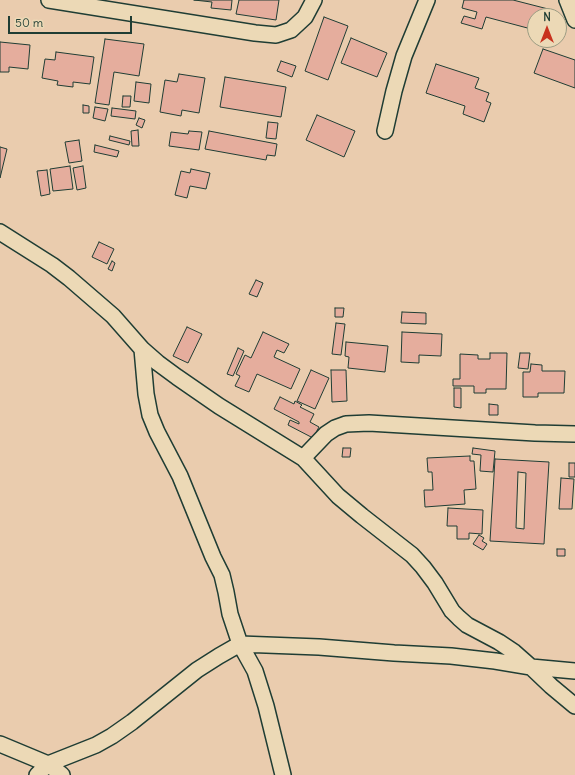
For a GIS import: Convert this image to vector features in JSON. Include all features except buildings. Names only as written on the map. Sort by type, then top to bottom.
[{"type":"street","points":[[49,0],[255,33],[276,35],[291,30],[305,17],[314,0]]},
{"type":"street","points":[[385,131],[404,56],[427,0]]},
{"type":"street","points":[[567,0],[575,20]]},
{"type":"street","points":[[0,232],[46,260],[69,278],[113,316],[142,349],[158,363],[219,406],[303,458],[338,496],[412,555],[435,583],[452,611],[459,618],[467,625],[514,652],[575,706]]},
{"type":"street","points":[[142,349],[146,394],[150,415],[157,432],[180,476],[213,557],[222,575],[230,614],[240,644],[255,671],[266,706],[283,775]]},
{"type":"street","points":[[303,458],[326,434],[335,428],[346,424],[369,423],[575,434]]},
{"type":"street","points":[[37,775],[48,764],[96,745],[112,736],[132,722],[197,670],[240,644],[319,647],[451,656],[531,667],[575,671]]},
{"type":"street","points":[[0,744],[48,764],[62,775]]}]
